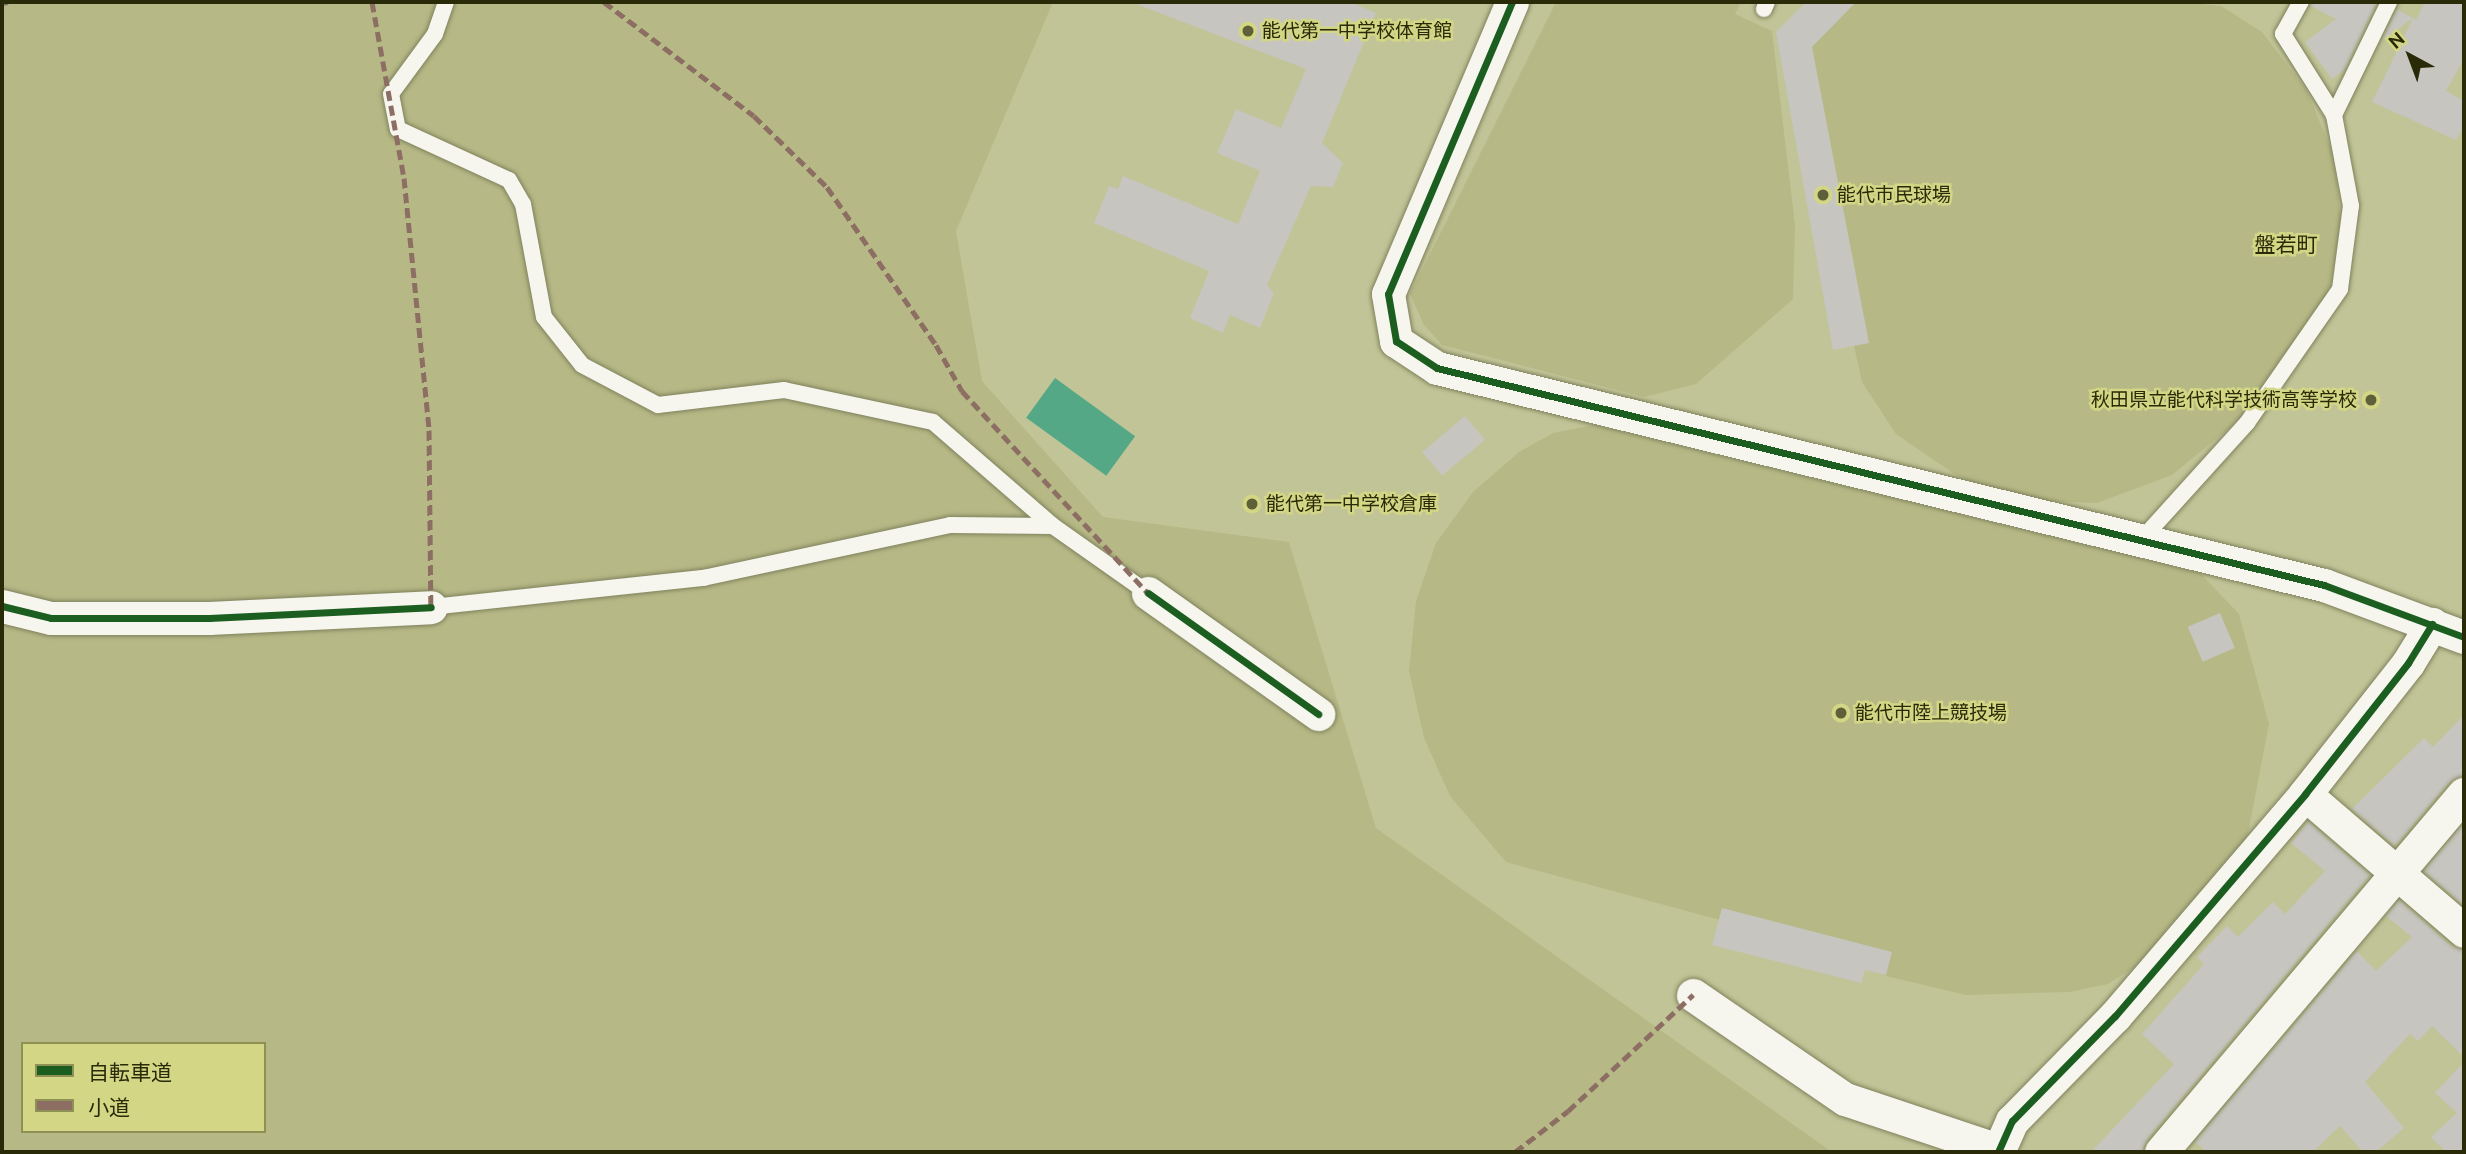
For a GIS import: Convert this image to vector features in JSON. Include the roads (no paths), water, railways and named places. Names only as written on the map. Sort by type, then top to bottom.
[{"type":"street","points":[[1512,2],[1388,294],[1396,341],[1437,368],[2143,538],[2324,585],[2464,638]]},
{"type":"street","points":[[1148,593],[1318,714]]},
{"type":"street","points":[[2,606],[51,618],[196,618],[431,607]]},
{"type":"street","points":[[1693,995],[1845,1099],[1998,1151],[2012,1121],[2115,1016],[2305,794],[2408,663],[2432,624]]},
{"type":"street","points":[[2305,794],[2400,872],[2464,930]]},
{"type":"street","points":[[2161,1152],[2464,794]]},
{"type":"lane","points":[[446,2],[435,34],[391,94],[398,129],[509,180],[523,204],[544,317],[582,365],[658,405],[784,390],[933,422],[1052,526],[1148,593]]},
{"type":"lane","points":[[2143,538],[2247,423],[2340,289],[2351,206],[2334,114],[2283,34],[2301,2]]},
{"type":"lane","points":[[2334,114],[2389,2]]},
{"type":"lane","points":[[431,607],[703,578],[950,525],[1052,526]]},
{"type":"place","name":"能代第一中学校体育館","points":[[1248,31]]},
{"type":"place","name":"能代市民球場","points":[[1823,195]]},
{"type":"place","name":"秋田県立能代科学技術高等学校","points":[[2371,400]]},
{"type":"place","name":"能代第一中学校倉庫","points":[[1252,504]]},
{"type":"place","name":"能代市陸上競技場","points":[[1841,713]]},
{"type":"district","name":"盤若町","points":[[2286,244]]}]
